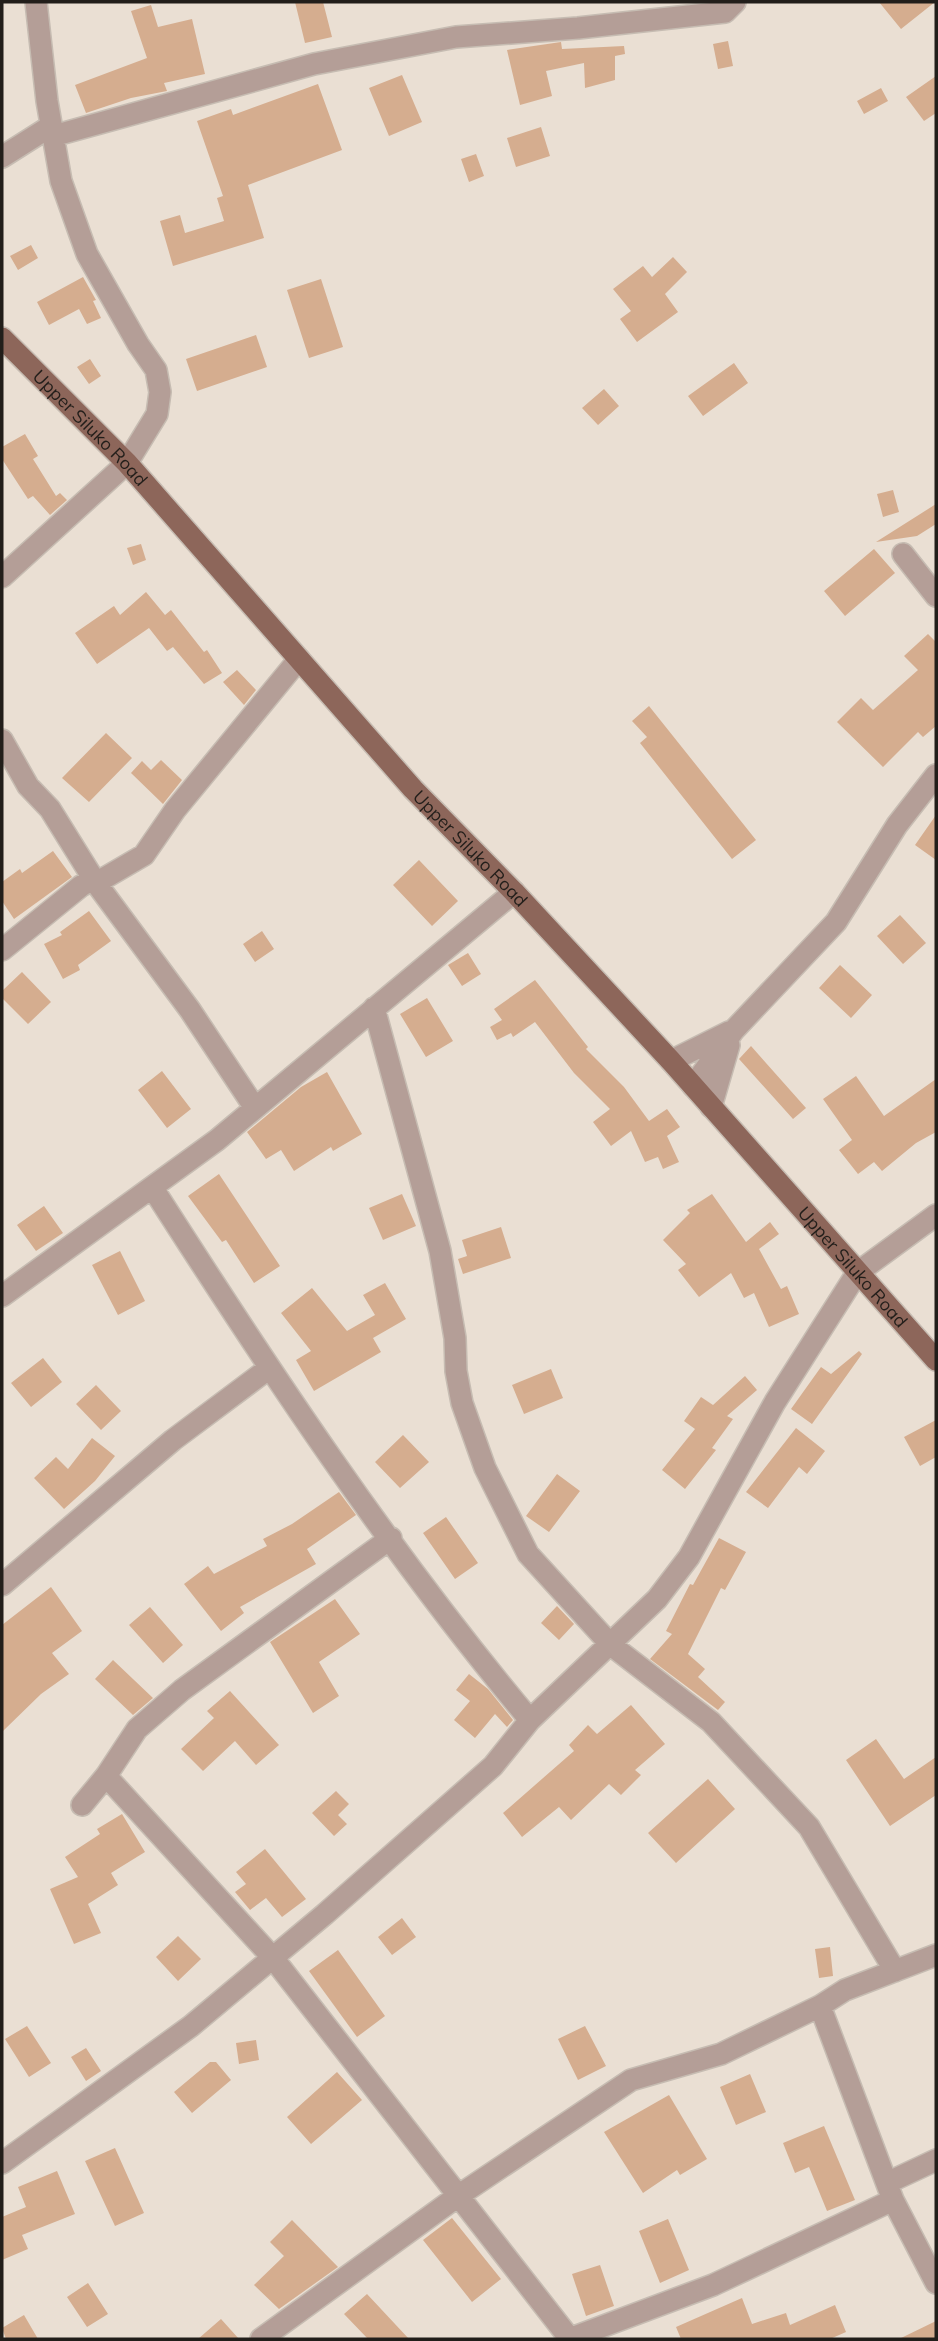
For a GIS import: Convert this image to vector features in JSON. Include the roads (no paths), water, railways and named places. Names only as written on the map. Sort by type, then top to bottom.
[{"type":"main road","name":"Upper Siluko Road","points":[[2,338],[127,463],[413,789],[514,892],[671,1061],[936,1360]]},
{"type":"street","points":[[2,577],[127,463],[157,414],[159,392],[156,370],[138,344],[87,254],[61,181],[36,2]]},
{"type":"street","points":[[2,157],[52,131],[314,64],[456,37],[578,28],[725,12],[735,2]]},
{"type":"street","points":[[903,554],[936,596]]},
{"type":"street","points":[[2,950],[88,881],[96,883],[144,855],[175,810],[299,659]]},
{"type":"street","points":[[2,740],[28,786],[50,809],[96,883],[190,1010],[255,1108]]},
{"type":"street","points":[[692,1086],[734,1030],[836,922],[897,825],[936,775]]},
{"type":"street","points":[[2,1296],[217,1140],[514,892]]},
{"type":"street","points":[[374,1008],[440,1251],[455,1338],[462,1404],[485,1468],[528,1554],[611,1645],[719,1729],[809,1827],[895,1971]]},
{"type":"street","points":[[671,1061],[734,1030]]},
{"type":"street","points":[[711,1107],[734,1030]]},
{"type":"street","points":[[152,1186],[268,1369],[463,1640],[530,1720]]},
{"type":"street","points":[[2,2163],[191,2026],[493,1766],[530,1720],[657,1599],[689,1558],[775,1402],[857,1273],[936,1215]]},
{"type":"street","points":[[2,1585],[152,1458],[268,1369]]},
{"type":"street","points":[[82,1805],[106,1776],[137,1729],[182,1690],[391,1538]]},
{"type":"street","points":[[106,1776],[273,1958],[569,2339],[713,2285],[890,2192],[936,2160]]},
{"type":"street","points":[[261,2339],[458,2196],[631,2080],[721,2054],[820,2006],[845,1990],[936,1955]]},
{"type":"street","points":[[820,2006],[890,2192],[936,2283]]}]
